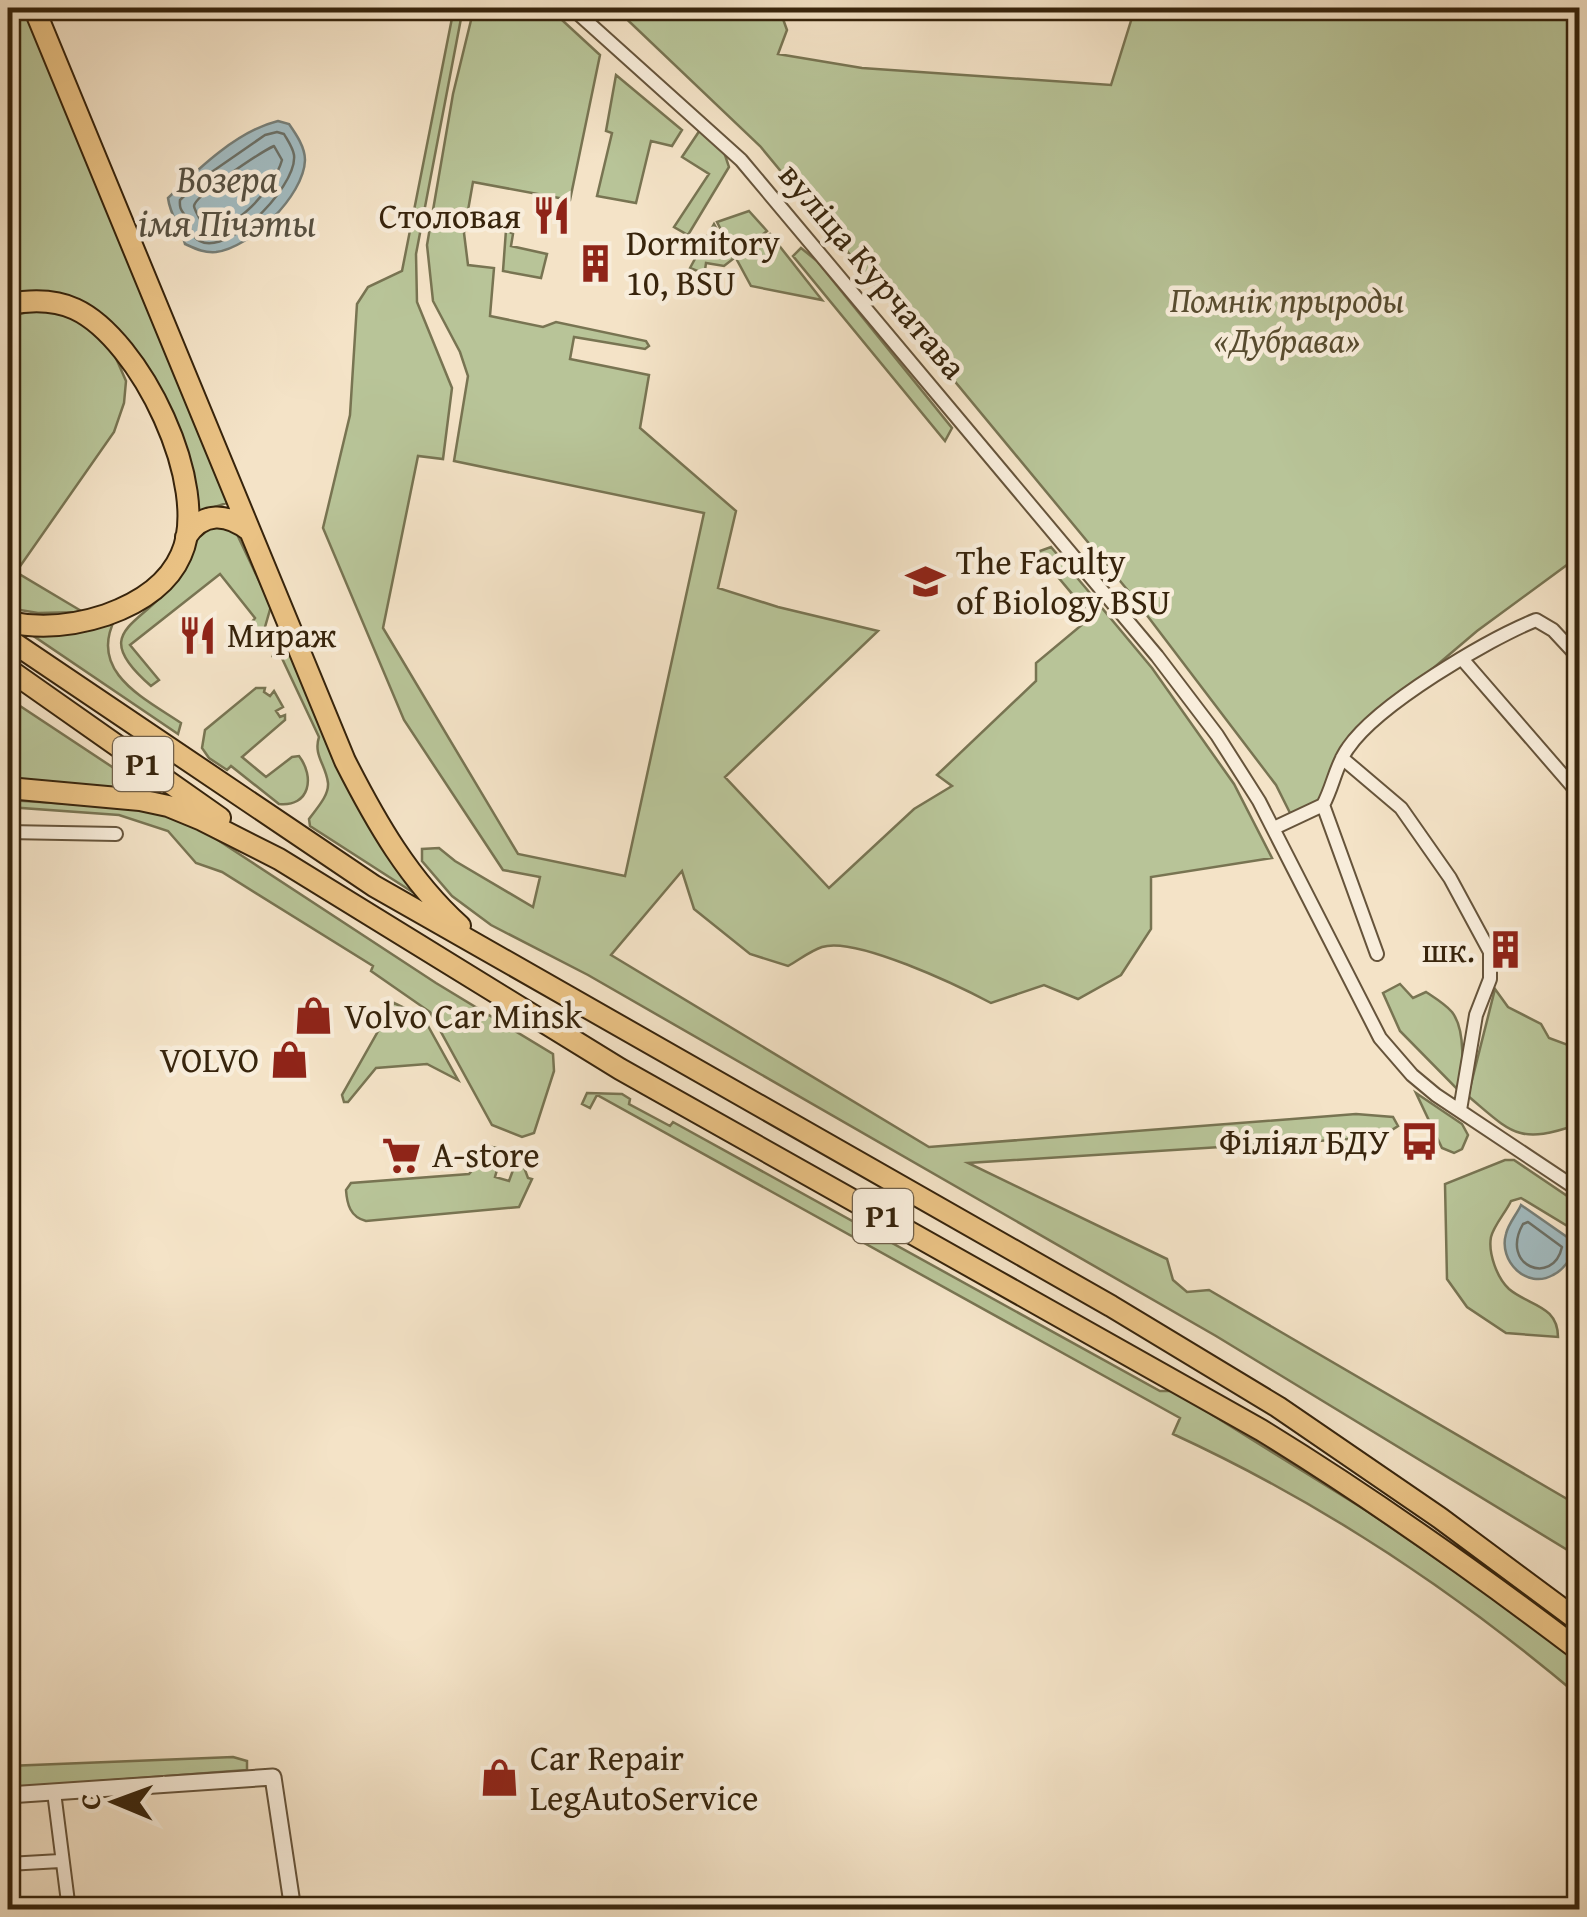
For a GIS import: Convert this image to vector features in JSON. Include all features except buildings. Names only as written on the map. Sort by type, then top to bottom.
[{"type":"highway","points":[[34,8],[318,700],[389,843],[445,912],[487,950]]},
{"type":"highway","points":[[8,304],[47,302],[73,308],[99,323],[124,350],[150,391],[177,456],[188,512],[183,552],[166,578],[136,604],[62,626],[8,622]]},
{"type":"highway","points":[[186,538],[200,522],[225,516],[250,531]]},
{"type":"highway","name":"Р1","points":[[8,638],[329,857],[1189,1352],[1376,1472],[1580,1622]]},
{"type":"highway","name":"Р1","points":[[8,669],[279,859],[620,1069],[1261,1430],[1362,1492],[1580,1651]]},
{"type":"highway","points":[[8,788],[168,806],[279,859]]},
{"type":"street","name":"вуліца Курчатава","points":[[572,8],[741,160],[1106,594],[1217,735],[1274,828],[1380,1038],[1412,1075],[1580,1190]]},
{"type":"street","points":[[1377,954],[1323,805],[1350,745],[1398,702],[1502,634],[1536,620],[1553,630],[1580,658]]},
{"type":"street","points":[[1464,660],[1580,796]]},
{"type":"street","points":[[1342,758],[1401,808],[1450,878],[1490,952],[1490,980],[1476,1015],[1460,1110]]},
{"type":"street","points":[[1274,828],[1323,805]]},
{"type":"street","points":[[8,832],[116,834]]},
{"type":"street","points":[[8,1795],[273,1777],[293,1910]]},
{"type":"street","points":[[54,1792],[69,1910]]},
{"type":"street","points":[[8,1864],[60,1861]]},
{"type":"green space","points":[[8,8],[26,8],[227,503],[196,513],[183,446],[91,311],[8,297]]},
{"type":"green space","points":[[454,8],[463,8],[416,254],[417,302],[452,388],[443,459],[418,456],[383,628],[518,854],[625,876],[704,513],[454,461],[468,376],[433,301],[427,245],[453,94],[474,8],[549,8],[600,55],[570,200],[473,182],[464,233],[468,265],[494,268],[490,316],[543,327],[556,322],[646,341],[649,346],[645,349],[574,337],[570,359],[649,375],[640,428],[736,511],[718,588],[878,631],[725,777],[829,888],[914,809],[952,786],[937,775],[1036,681],[1036,663],[1102,608],[1152,668],[1234,784],[1272,858],[1151,877],[1151,929],[1121,975],[1078,999],[1044,985],[991,1003],[907,964],[837,946],[822,947],[788,966],[750,954],[694,909],[682,871],[611,955],[929,1147],[1356,1114],[1393,1117],[1398,1126],[1381,1137],[968,1163],[1167,1259],[1173,1280],[1187,1292],[1209,1290],[1579,1506],[1579,1557],[1216,1336],[588,975],[491,925],[452,896],[422,861],[422,849],[439,848],[533,907],[540,877],[503,870],[404,720],[323,528],[350,415],[357,304],[368,287],[402,271]]},
{"type":"green space","name":"Помнік прыроды «Дубрава»","points":[[615,8],[779,8],[787,30],[778,54],[862,68],[1111,85],[1135,8],[1579,8],[1579,556],[1477,631],[1351,738],[1321,802],[1291,815],[1276,785],[1130,593],[760,146]]},
{"type":"green space","points":[[616,75],[682,130],[672,146],[651,141],[636,203],[597,196],[612,133],[606,131]]},
{"type":"green space","points":[[700,130],[724,152],[729,167],[688,235],[674,227],[709,174],[682,157]]},
{"type":"green space","points":[[749,211],[767,231],[735,257],[717,222]]},
{"type":"green space","points":[[714,224],[733,259],[724,266],[706,263],[705,270],[720,274],[720,280],[690,268]]},
{"type":"green space","points":[[506,230],[513,234],[511,246],[547,254],[541,278],[503,271]]},
{"type":"green space","points":[[770,234],[822,300],[751,286],[737,260]]},
{"type":"green space","points":[[801,248],[817,261],[952,428],[945,441],[793,256]]},
{"type":"green space","points":[[36,310],[52,311],[84,323],[112,349],[126,381],[124,403],[114,432],[16,572],[83,612],[38,613],[8,608],[8,317]]},
{"type":"green space","points":[[213,525],[235,530],[271,606],[263,634],[254,633],[249,626],[255,618],[220,574],[130,645],[159,680],[151,686],[132,667],[123,652],[122,640],[127,629],[161,597],[193,545]]},
{"type":"green space","points":[[1051,547],[1090,593],[1092,599],[1084,608],[1037,552]]},
{"type":"green space","points":[[115,619],[109,638],[114,669],[137,693],[181,723],[178,734],[35,637]]},
{"type":"green space","points":[[280,630],[418,890],[414,893],[310,826],[309,819],[328,783],[318,749],[319,737],[279,652],[273,655]]},
{"type":"green space","points":[[256,688],[265,688],[270,696],[274,691],[283,707],[276,711],[280,717],[285,715],[285,720],[242,757],[266,777],[299,756],[307,773],[307,789],[289,804],[279,804],[231,766],[227,770],[209,758],[202,748],[205,730]]},
{"type":"green space","points":[[15,704],[147,790],[144,793],[8,781],[8,746],[14,730]]},
{"type":"green space","points":[[8,800],[150,809],[201,829],[436,983],[553,1054],[554,1071],[534,1133],[522,1137],[492,1125],[430,1012],[371,971],[373,966],[222,872],[196,863],[168,831],[119,815],[8,807]]},
{"type":"green space","points":[[1400,984],[1413,998],[1426,992],[1452,1012],[1460,1029],[1462,1050],[1459,1091],[1400,1031],[1383,993]]},
{"type":"green space","points":[[1495,989],[1508,1007],[1541,1024],[1549,1038],[1579,1049],[1579,1127],[1541,1134],[1517,1132],[1468,1096]]},
{"type":"green space","points":[[394,1003],[423,1017],[458,1080],[427,1064],[376,1068],[344,1102],[342,1095]]},
{"type":"green space","points":[[587,1093],[622,1094],[630,1099],[629,1104],[670,1126],[673,1122],[1160,1391],[1174,1391],[1367,1511],[1551,1638],[1579,1663],[1579,1696],[1484,1620],[1385,1551],[1281,1489],[1173,1434],[1180,1418],[597,1095],[590,1108],[582,1104]]},
{"type":"green space","points":[[1416,1093],[1462,1124],[1468,1135],[1462,1149],[1454,1153],[1442,1148]]},
{"type":"green space","points":[[492,1147],[503,1149],[495,1177],[509,1181],[519,1154],[528,1178],[532,1179],[519,1207],[366,1221],[350,1209],[346,1190],[351,1183],[469,1174]]},
{"type":"green space","points":[[1514,1160],[1579,1204],[1579,1233],[1521,1198],[1511,1201],[1490,1243],[1501,1278],[1517,1295],[1548,1312],[1557,1326],[1558,1337],[1506,1333],[1467,1307],[1447,1279],[1445,1184]]},
{"type":"green space","points":[[233,1757],[247,1761],[247,1770],[8,1788],[8,1766]]},
{"type":"water","name":"Возера імя Пічэты","points":[[278,121],[289,124],[305,155],[302,174],[285,204],[259,231],[230,248],[208,252],[185,244],[168,198],[233,142]]},
{"type":"water","points":[[1521,1205],[1577,1244],[1565,1266],[1543,1279],[1525,1276],[1506,1254],[1507,1230]]},
{"type":"place","name":"Столовая","points":[[551,216]]},
{"type":"place","name":"Dormitory 10, BSU","points":[[596,263]]},
{"type":"place","name":"The Faculty of Biology BSU","points":[[926,582]]},
{"type":"place","name":"Мираж","points":[[197,635]]},
{"type":"place","name":"шк.","points":[[1505,950]]},
{"type":"place","name":"Volvo Car Minsk","points":[[314,1016]]},
{"type":"place","name":"VOLVO","points":[[289,1060]]},
{"type":"place","name":"Філіял БДУ","points":[[1419,1142]]},
{"type":"place","name":"А-store","points":[[402,1155]]},
{"type":"place","name":"Car Repair LegAutoService","points":[[500,1778]]}]
